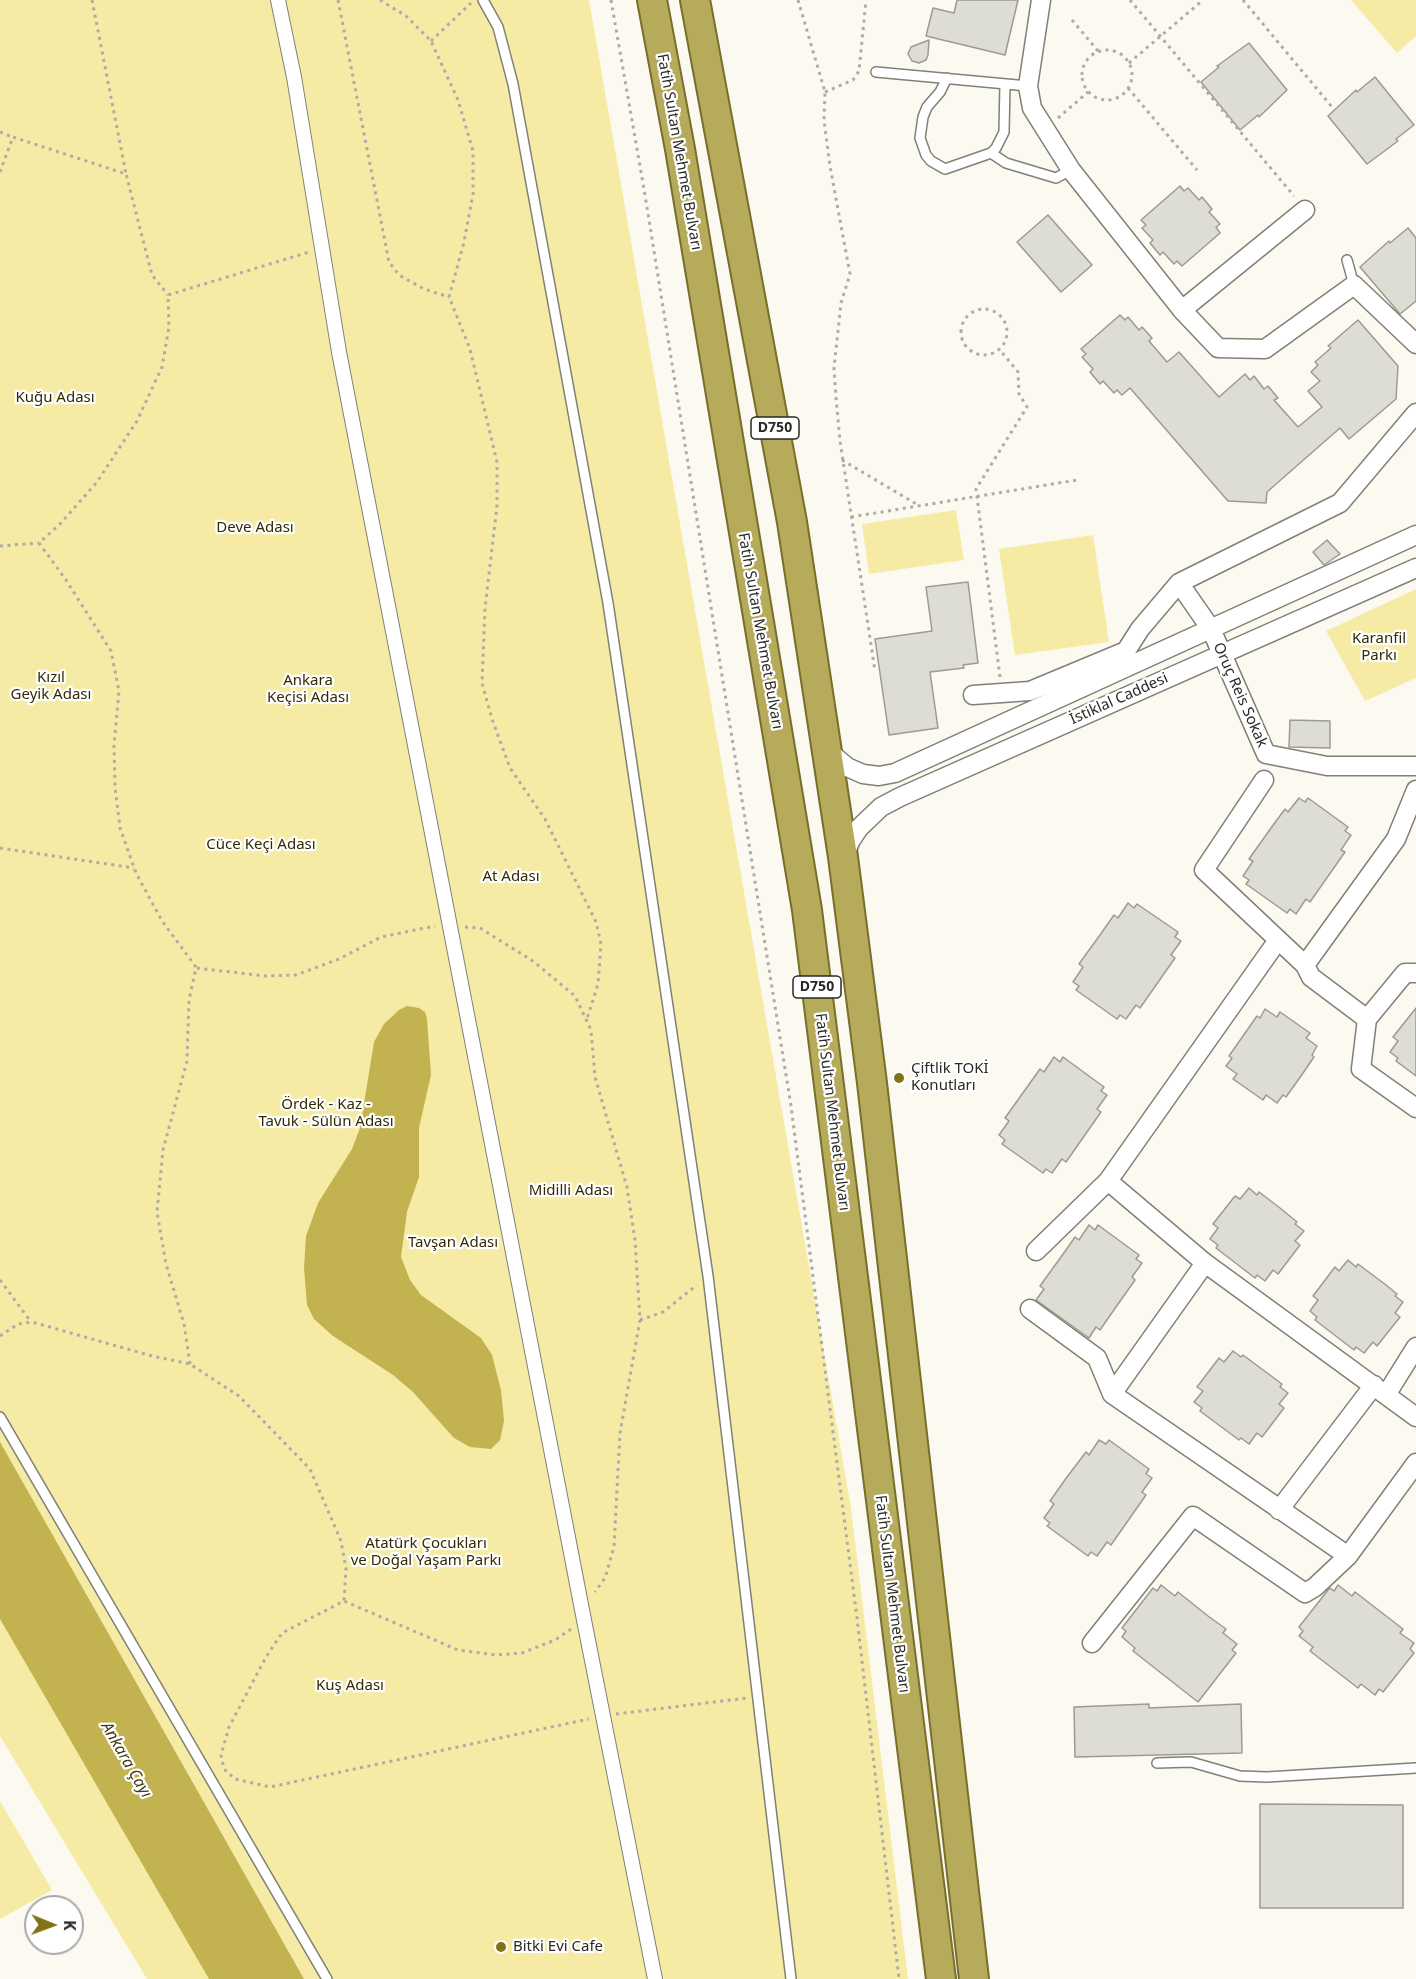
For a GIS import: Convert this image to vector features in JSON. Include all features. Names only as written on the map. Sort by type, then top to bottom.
[{"type":"highway","name":"Fatih Sultan Mehmet Bulvarı","points":[[652,0],[680,149],[807,910],[941,1979]]},
{"type":"highway","name":"D750","points":[[695,0],[792,522],[843,857],[872,1083],[974,1979]]},
{"type":"street","points":[[278,0],[294,77],[339,352],[655,1979]]},
{"type":"street","points":[[1041,0],[1028,86],[1032,108],[1071,170],[1182,310],[1218,348],[1264,349],[1354,285],[1416,344]]},
{"type":"street","points":[[1182,310],[1305,210]]},
{"type":"street","points":[[973,695],[1030,691],[1126,651],[1140,629],[1179,583],[1341,503],[1416,413]]},
{"type":"street","name":"İstiklal Caddesi","points":[[828,751],[848,767],[863,774],[879,776],[895,773],[1416,535]]},
{"type":"street","name":"İstiklal Caddesi","points":[[843,857],[859,828],[881,807],[1416,568]]},
{"type":"street","name":"Oruç Reis Sokak","points":[[1179,583],[1211,629],[1266,754],[1327,766],[1416,766]]},
{"type":"street","points":[[1264,780],[1204,870],[1305,965],[1311,977],[1367,1019]]},
{"type":"street","points":[[1305,965],[1396,839],[1416,790]]},
{"type":"street","points":[[1036,1251],[1108,1182],[1278,940]]},
{"type":"street","points":[[1416,973],[1405,973],[1367,1019],[1361,1069],[1416,1108]]},
{"type":"street","points":[[1108,1182],[1205,1263],[1416,1417]]},
{"type":"street","points":[[1112,1394],[1205,1263]]},
{"type":"street","points":[[1030,1309],[1097,1358],[1112,1394],[1347,1556]]},
{"type":"street","points":[[1279,1510],[1416,1347]]},
{"type":"street","points":[[1092,1643],[1193,1516],[1305,1593],[1315,1587],[1347,1556],[1416,1463]]},
{"type":"lane","points":[[483,0],[498,27],[513,84],[608,603],[708,1276],[791,1979]]},
{"type":"lane","points":[[876,72],[1028,86]]},
{"type":"lane","points":[[947,78],[940,93],[927,107],[920,138],[926,155],[931,161],[945,169],[991,153],[1000,141],[1004,132],[1005,84]]},
{"type":"lane","points":[[991,153],[1005,163],[1056,178],[1071,170]]},
{"type":"lane","points":[[1347,260],[1354,285]]},
{"type":"lane","points":[[0,1418],[327,1979]]},
{"type":"lane","points":[[1157,1762],[1191,1762],[1240,1776],[1267,1777],[1416,1768]]},
{"type":"path","points":[[0,546],[39,543],[61,523],[97,482],[137,421],[162,367],[169,327],[168,295],[152,275],[126,174],[92,0]]},
{"type":"path","points":[[338,0],[389,262],[399,275],[424,289],[449,297]]},
{"type":"path","points":[[380,0],[406,16],[431,41],[458,100],[473,151],[473,194],[464,242],[449,297],[470,349],[497,462],[498,506],[485,608],[482,683],[510,768],[545,819],[596,922],[601,944],[598,984],[587,1021]]},
{"type":"path","points":[[431,41],[474,0]]},
{"type":"path","points":[[611,0],[654,251],[791,1106],[899,1979]]},
{"type":"path","points":[[798,0],[825,92],[824,120],[830,166],[850,274],[841,303],[834,368],[842,460],[875,671]]},
{"type":"path","points":[[825,92],[853,80],[859,71],[866,0]]},
{"type":"path","points":[[1130,0],[1305,210]]},
{"type":"path","points":[[1129,63],[1203,0]]},
{"type":"path","points":[[1243,0],[1332,107]]},
{"type":"path","points":[[1072,20],[1098,51]]},
{"type":"path","points":[[1114,50],[1125,57],[1129,63],[1132,76],[1128,88],[1112,100],[1100,99],[1088,92],[1082,81],[1082,68],[1089,56],[1098,51],[1114,50]]},
{"type":"path","points":[[1128,88],[1197,170]]},
{"type":"path","points":[[1054,121],[1088,92]]},
{"type":"path","points":[[0,132],[126,174]]},
{"type":"path","points":[[0,172],[13,137]]},
{"type":"path","points":[[168,295],[322,249]]},
{"type":"path","points":[[986,308],[1002,316],[1008,333],[1000,350],[983,356],[966,348],[961,331],[969,314],[986,308]]},
{"type":"path","points":[[1000,350],[1018,372],[1019,394],[1027,407],[976,489],[1002,693]]},
{"type":"path","points":[[842,460],[920,506]]},
{"type":"path","points":[[851,517],[1077,480]]},
{"type":"path","points":[[39,543],[85,608],[111,651],[119,691],[114,745],[120,828],[134,868],[162,921],[196,968],[266,976],[296,975],[339,959],[381,937],[419,928],[450,925],[480,928],[533,961],[575,996],[591,1030],[596,1077],[627,1187],[635,1240],[640,1320],[620,1433],[614,1547],[605,1578],[594,1593],[584,1620],[555,1640],[522,1653],[496,1655],[458,1650],[344,1601]]},
{"type":"path","points":[[0,848],[134,868]]},
{"type":"path","points":[[190,1364],[184,1324],[166,1264],[157,1212],[163,1150],[187,1061],[189,1000],[196,968]]},
{"type":"path","points":[[640,1320],[663,1312],[708,1276]]},
{"type":"path","points":[[0,1280],[32,1322]]},
{"type":"path","points":[[0,1336],[18,1324],[32,1322],[152,1356],[190,1364],[239,1396],[309,1469],[341,1541],[346,1569],[344,1601]]},
{"type":"path","points":[[344,1601],[282,1633],[266,1657],[229,1726],[221,1755],[224,1770],[235,1779],[270,1787],[603,1716],[757,1697]]},
{"type":"green space","name":"Atatürk Çocukları ve Doğal Yaşam Parkı","points":[[0,0],[589,0],[851,1508],[908,1979],[147,1979],[0,1736]]},
{"type":"green space","points":[[1351,0],[1416,0],[1416,36],[1397,53]]},
{"type":"green space","points":[[956,510],[964,560],[869,574],[862,524]]},
{"type":"green space","points":[[1093,535],[1109,642],[1015,655],[999,549]]},
{"type":"green space","name":"Karanfil Parkı","points":[[1416,589],[1416,678],[1365,701],[1326,631]]},
{"type":"green space","points":[[0,1801],[52,1890],[43,1895],[24,1895],[24,1906],[0,1919]]},
{"type":"water","points":[[407,1006],[419,1008],[425,1012],[431,1075],[419,1128],[419,1177],[407,1212],[401,1257],[410,1280],[421,1295],[481,1338],[492,1355],[501,1390],[504,1421],[500,1440],[491,1449],[470,1447],[454,1438],[413,1392],[393,1375],[333,1336],[314,1319],[307,1305],[304,1268],[306,1236],[318,1203],[352,1149],[360,1128],[374,1042],[384,1024]]},
{"type":"water","name":"Ankara Çayı","points":[[0,1442],[304,1979],[209,1979],[0,1619]]},
{"type":"building","points":[[957,0],[1018,0],[1005,55],[926,36],[933,8],[954,13]]},
{"type":"building","points":[[929,40],[926,60],[919,63],[912,61],[908,54],[911,47]]},
{"type":"building","points":[[1249,43],[1287,90],[1259,117],[1258,115],[1240,130],[1201,82],[1219,67],[1217,66]]},
{"type":"building","points":[[1375,77],[1414,125],[1396,139],[1398,141],[1367,164],[1328,116],[1356,90],[1357,92]]},
{"type":"building","points":[[1180,186],[1184,191],[1188,188],[1199,200],[1202,197],[1212,209],[1209,212],[1220,224],[1216,227],[1220,233],[1182,266],[1177,261],[1174,264],[1163,252],[1160,255],[1150,243],[1153,240],[1142,228],[1146,225],[1141,220]]},
{"type":"building","points":[[1048,215],[1092,265],[1061,292],[1017,242]]},
{"type":"building","points":[[1408,228],[1416,238],[1416,301],[1400,314],[1360,267],[1389,241],[1390,243]]},
{"type":"building","points":[[1120,315],[1125,320],[1128,317],[1139,330],[1142,327],[1152,338],[1149,341],[1167,362],[1179,352],[1219,397],[1245,374],[1250,380],[1254,376],[1264,389],[1268,386],[1278,398],[1274,400],[1298,427],[1322,407],[1308,391],[1320,381],[1311,372],[1318,365],[1315,362],[1331,348],[1328,346],[1358,320],[1398,366],[1396,399],[1349,439],[1340,428],[1267,492],[1266,503],[1228,501],[1130,388],[1122,395],[1117,390],[1114,393],[1103,381],[1100,384],[1090,372],[1093,369],[1082,357],[1086,354],[1081,349]]},
{"type":"building","points":[[1327,540],[1340,554],[1324,565],[1313,552]]},
{"type":"building","points":[[968,582],[978,663],[963,665],[964,668],[930,672],[938,728],[889,735],[875,639],[932,631],[926,587]]},
{"type":"building","points":[[1290,720],[1330,721],[1330,748],[1289,747]]},
{"type":"building","points":[[1299,798],[1305,802],[1308,798],[1348,827],[1345,831],[1351,835],[1341,850],[1345,852],[1310,902],[1306,899],[1296,914],[1290,909],[1287,913],[1246,884],[1249,880],[1243,876],[1253,861],[1249,859],[1271,828],[1285,809],[1288,812]]},
{"type":"building","points":[[1128,903],[1134,908],[1137,904],[1178,932],[1175,937],[1181,941],[1171,955],[1175,958],[1140,1008],[1136,1005],[1126,1019],[1120,1015],[1117,1019],[1076,990],[1079,986],[1073,982],[1083,967],[1079,964],[1114,915],[1118,918]]},
{"type":"building","points":[[1416,1008],[1416,1076],[1396,1061],[1398,1058],[1390,1052],[1398,1041],[1393,1037]]},
{"type":"building","points":[[1265,1009],[1277,1017],[1280,1012],[1310,1033],[1306,1038],[1317,1046],[1312,1055],[1314,1057],[1301,1076],[1286,1097],[1283,1095],[1277,1103],[1266,1095],[1263,1100],[1233,1079],[1237,1074],[1226,1066],[1232,1058],[1229,1056],[1257,1016],[1260,1018]]},
{"type":"building","points":[[1054,1057],[1060,1062],[1063,1057],[1104,1087],[1101,1091],[1107,1095],[1097,1109],[1101,1112],[1066,1162],[1062,1159],[1052,1173],[1046,1169],[1043,1173],[1002,1144],[1005,1140],[999,1135],[1009,1121],[1005,1118],[1040,1069],[1044,1072]]},
{"type":"building","points":[[1249,1188],[1257,1195],[1259,1192],[1280,1208],[1304,1231],[1295,1241],[1300,1245],[1278,1274],[1273,1270],[1265,1281],[1257,1275],[1255,1278],[1216,1248],[1218,1245],[1210,1239],[1218,1228],[1213,1224],[1235,1196],[1240,1199]]},
{"type":"building","points":[[1089,1225],[1095,1230],[1098,1225],[1139,1255],[1136,1259],[1142,1263],[1132,1277],[1135,1280],[1100,1330],[1096,1327],[1089,1338],[1036,1300],[1044,1289],[1040,1286],[1075,1237],[1079,1240]]},
{"type":"building","points":[[1348,1260],[1356,1267],[1358,1264],[1386,1285],[1403,1302],[1395,1313],[1400,1317],[1377,1346],[1373,1342],[1364,1353],[1356,1347],[1354,1350],[1315,1320],[1317,1317],[1310,1311],[1318,1300],[1313,1296],[1335,1267],[1339,1271]]},
{"type":"building","points":[[1233,1351],[1241,1357],[1243,1355],[1282,1384],[1280,1387],[1288,1393],[1279,1404],[1284,1408],[1262,1437],[1257,1433],[1249,1444],[1241,1438],[1239,1440],[1200,1411],[1202,1408],[1194,1402],[1203,1391],[1197,1387],[1219,1358],[1224,1362]]},
{"type":"building","points":[[1099,1440],[1106,1444],[1109,1440],[1149,1469],[1146,1474],[1152,1478],[1142,1492],[1146,1495],[1111,1545],[1107,1542],[1097,1556],[1091,1552],[1088,1556],[1047,1526],[1050,1523],[1044,1518],[1054,1504],[1050,1501],[1086,1452],[1089,1455]]},
{"type":"building","points":[[1161,1585],[1175,1596],[1178,1592],[1226,1629],[1223,1633],[1237,1644],[1232,1650],[1236,1653],[1198,1702],[1133,1651],[1135,1648],[1122,1637],[1126,1631],[1122,1628],[1153,1588],[1157,1591]]},
{"type":"building","points":[[1338,1585],[1352,1596],[1355,1592],[1403,1629],[1400,1633],[1414,1643],[1410,1649],[1414,1653],[1383,1692],[1379,1689],[1375,1695],[1361,1684],[1358,1688],[1310,1651],[1313,1647],[1299,1636],[1303,1631],[1299,1627],[1328,1590],[1330,1588],[1334,1591]]},
{"type":"building","points":[[1149,1704],[1149,1708],[1241,1704],[1242,1753],[1075,1757],[1074,1707]]},
{"type":"building","points":[[1260,1804],[1403,1805],[1403,1908],[1260,1908]]},
{"type":"place","name":"Çiftlik TOKİ Konutları","points":[[899,1078]]},
{"type":"place","name":"Bitki Evi Cafe","points":[[501,1947]]},
{"type":"park label","name":"Kuğu Adası","points":[[55,398]]},
{"type":"park label","name":"Deve Adası","points":[[255,528]]},
{"type":"park label","name":"Kızıl Geyik Adası","points":[[51,686]]},
{"type":"park label","name":"Ankara Keçisi Adası","points":[[308,690]]},
{"type":"park label","name":"Cüce Keçi Adası","points":[[261,845]]},
{"type":"park label","name":"At Adası","points":[[511,877]]},
{"type":"park label","name":"Ördek - Kaz - Tavuk - Sülün Adası","points":[[326,1114]]},
{"type":"park label","name":"Midilli Adası","points":[[571,1191]]},
{"type":"park label","name":"Tavşan Adası","points":[[453,1243]]},
{"type":"park label","name":"Kuş Adası","points":[[350,1686]]}]
